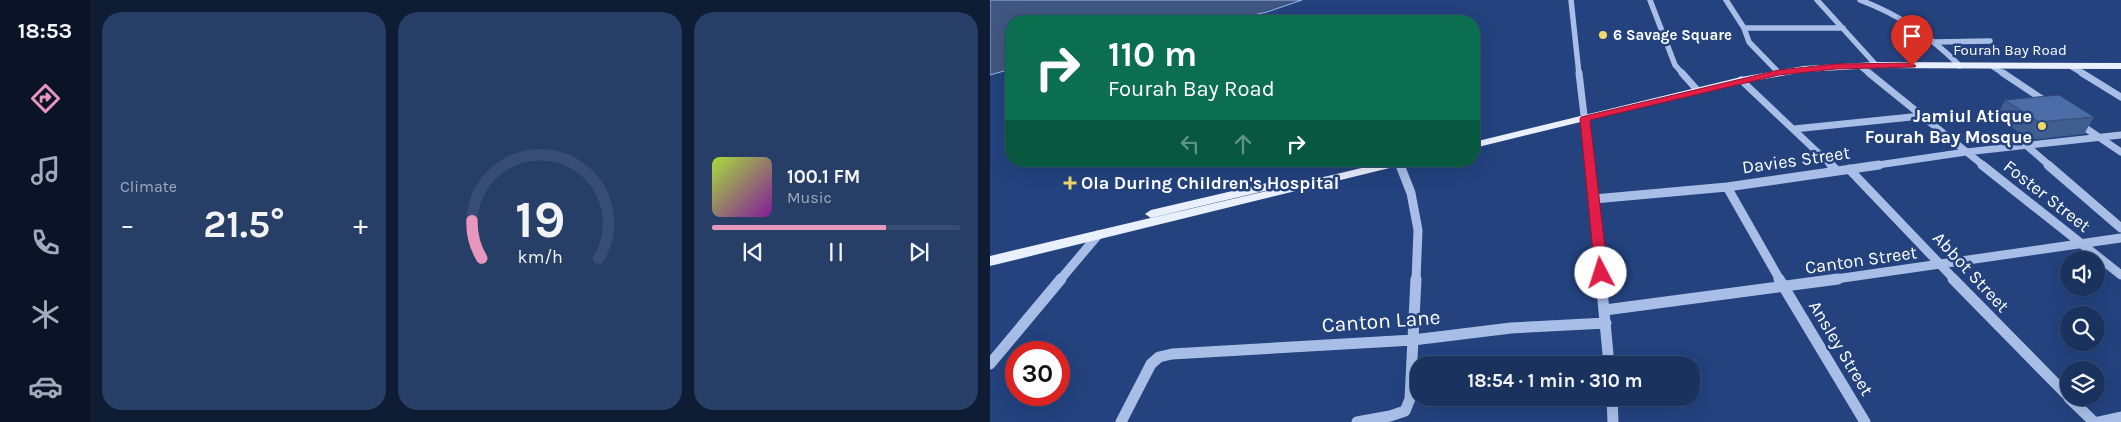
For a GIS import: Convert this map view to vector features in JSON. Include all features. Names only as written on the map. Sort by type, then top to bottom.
[{"type":"main road","name":"Fourah Bay Road","points":[[1480,136],[1584,115],[1604,113],[1779,72],[1876,65],[2121,66]]},
{"type":"main road","name":"Fourah Bay Road","points":[[1480,143],[1511,131]]},
{"type":"main road","points":[[990,261],[1345,172],[1357,167]]},
{"type":"main road","points":[[990,252],[1374,167]]},
{"type":"street","points":[[1571,0],[1594,199],[1608,356]]},
{"type":"street","points":[[1650,0],[1675,65],[1698,91]]},
{"type":"street","points":[[1726,0],[1744,28],[1749,42],[1779,72]]},
{"type":"street","points":[[1817,0],[1876,65]]},
{"type":"street","points":[[1860,0],[1891,11],[1908,21],[1936,42],[1960,66]]},
{"type":"street","points":[[1744,28],[1843,28]]},
{"type":"street","points":[[1936,42],[1990,41]]},
{"type":"street","name":"Foster Street","points":[[1860,66],[2121,275]]},
{"type":"street","points":[[1992,66],[2058,110]]},
{"type":"street","points":[[2072,67],[2121,97]]},
{"type":"street","points":[[1741,80],[1836,170]]},
{"type":"street","points":[[1794,129],[1921,116]]},
{"type":"street","points":[[2072,119],[2121,152]]},
{"type":"street","name":"Davies Street","points":[[1594,199],[1727,187],[1966,152],[2121,136]]},
{"type":"street","points":[[2027,146],[2121,228]]},
{"type":"street","points":[[1357,422],[1390,416],[1404,411],[1410,399],[1418,230],[1404,167]]},
{"type":"street","name":"Abbot Street","points":[[1849,169],[2008,337],[2060,388]]},
{"type":"street","name":"Ansley Street","points":[[1727,187],[1865,422]]},
{"type":"street","points":[[990,364],[1098,235]]},
{"type":"street","name":"Canton Street","points":[[1605,310],[2084,246],[2121,238]]},
{"type":"street","name":"Canton Lane","points":[[1121,422],[1151,364],[1159,357],[1172,354],[1413,340],[1511,328],[1606,323]]},
{"type":"street","points":[[1613,406],[1614,422]]},
{"type":"street","name":"Abbot Street","points":[[2079,406],[2096,422]]},
{"type":"street","points":[[2096,422],[2121,418]]},
{"type":"water","points":[[990,0],[1302,0],[1254,15],[1005,15],[1005,71],[990,75]]},
{"type":"building","points":[[2059,95],[2094,117],[2039,122],[2005,100]]},
{"type":"place","name":"6 Savage Square","points":[[1603,35]]},
{"type":"place","name":"Jamiul Atique Fourah Bay Mosque","points":[[2042,126]]},
{"type":"place","name":"Ola During Children's Hospital","points":[[1070,183]]},
{"type":"route","points":[[1601,273],[1585,119],[1779,72],[1876,65],[1912,66]]}]
